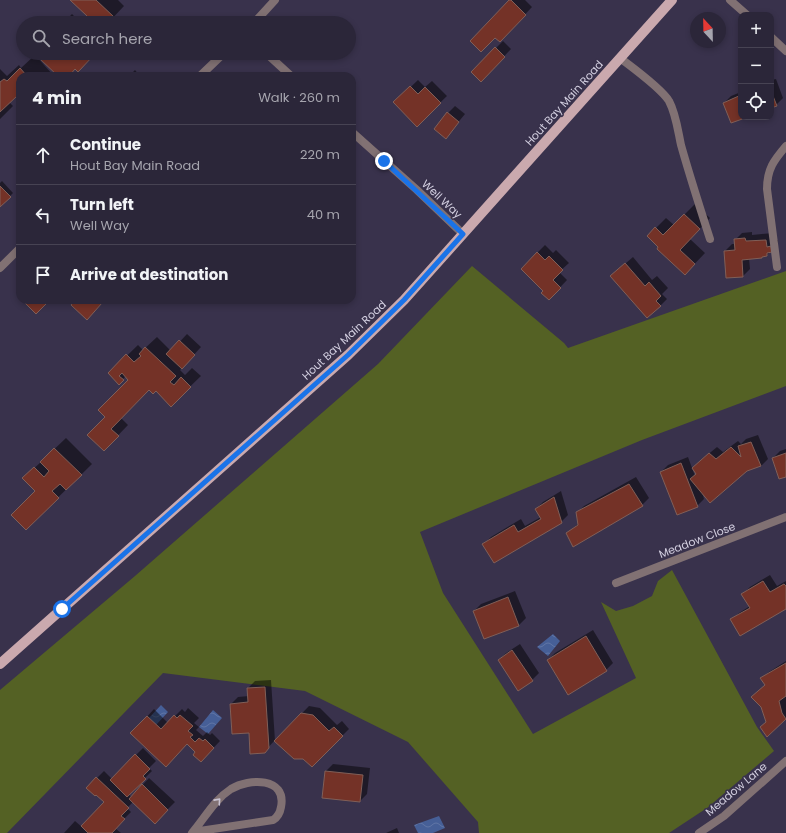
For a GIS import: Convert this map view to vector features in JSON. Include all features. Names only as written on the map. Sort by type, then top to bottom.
[{"type":"main road","name":"Hout Bay Main Road","points":[[0,664],[348,355],[404,300],[672,0]]},
{"type":"street","points":[[260,16],[275,0]]},
{"type":"street","points":[[730,0],[744,12]]},
{"type":"street","points":[[774,40],[786,51]]},
{"type":"street","points":[[620,58],[646,78],[666,97],[669,102],[673,111],[710,239]]},
{"type":"street","points":[[204,72],[217,60]]},
{"type":"street","points":[[274,60],[287,72]]},
{"type":"street","name":"Well Way","points":[[356,136],[417,190],[463,234]]},
{"type":"street","points":[[777,267],[767,181],[771,165],[786,146]]},
{"type":"street","points":[[0,268],[16,252]]},
{"type":"street","name":"Meadow Close","points":[[616,584],[786,517]]},
{"type":"street","name":"Meadow Lane","points":[[699,833],[724,816],[786,761]]},
{"type":"street","points":[[250,782],[266,783],[275,787],[281,796],[280,811],[273,820],[193,832],[217,801],[238,785],[250,782]]},
{"type":"green space","points":[[472,266],[564,343],[568,348],[786,271],[786,386],[642,440],[420,532],[443,593],[533,734],[636,678],[601,602],[616,611],[633,606],[652,596],[658,581],[672,570],[757,727],[774,751],[707,808],[669,833],[479,833],[478,822],[408,742],[305,691],[163,673],[7,833],[0,833],[0,690],[135,576],[378,364]]},
{"type":"water","points":[[553,634],[560,641],[548,656],[537,647]]},
{"type":"water","points":[[161,705],[168,712],[156,725],[149,718]]},
{"type":"water","points":[[213,710],[222,718],[208,734],[199,727]]},
{"type":"water","points":[[439,816],[445,828],[433,833],[418,833],[414,825]]},
{"type":"building","points":[[70,0],[96,0],[113,16],[87,16]]},
{"type":"building","points":[[509,0],[511,0],[526,15],[500,42],[495,38],[481,52],[470,41]]},
{"type":"building","points":[[495,47],[505,57],[481,82],[471,72]]},
{"type":"building","points":[[41,60],[89,60],[78,72],[75,69],[72,72],[54,72]]},
{"type":"building","points":[[20,68],[24,72],[16,72]]},
{"type":"building","points":[[16,72],[16,97],[0,112],[0,82],[4,79],[7,81]]},
{"type":"building","points":[[410,86],[418,94],[425,87],[441,103],[417,127],[393,102]]},
{"type":"building","points":[[738,96],[738,120],[740,120],[731,123],[723,103]]},
{"type":"building","points":[[774,98],[777,106],[774,107]]},
{"type":"building","points":[[447,112],[459,122],[446,139],[434,129]]},
{"type":"building","points":[[0,186],[11,197],[0,207]]},
{"type":"building","points":[[684,214],[700,229],[680,250],[695,264],[685,275],[657,249],[658,247],[647,236],[655,227],[663,235]]},
{"type":"building","points":[[745,238],[746,241],[766,240],[767,247],[771,246],[772,252],[767,253],[767,256],[762,258],[742,260],[743,277],[726,278],[724,251],[735,250],[734,239]]},
{"type":"building","points":[[537,252],[545,260],[549,256],[563,270],[553,280],[561,288],[549,300],[541,293],[543,291],[521,269]]},
{"type":"building","points":[[625,263],[645,286],[649,282],[661,296],[656,301],[661,306],[647,318],[610,276]]},
{"type":"building","points":[[26,304],[46,304],[36,314]]},
{"type":"building","points":[[72,304],[101,304],[87,320],[71,305]]},
{"type":"building","points":[[179,340],[195,355],[182,369],[166,354]]},
{"type":"building","points":[[145,347],[176,376],[170,382],[174,385],[181,377],[191,387],[171,407],[156,391],[153,394],[149,390],[111,429],[119,436],[104,451],[87,435],[105,417],[98,410],[128,380],[122,373],[119,376],[124,380],[119,385],[108,373],[126,354],[134,362],[141,356],[139,354]]},
{"type":"building","points":[[751,442],[761,466],[747,471],[710,503],[690,479],[696,474],[692,468],[709,453],[716,459],[731,447],[741,457],[738,446]]},
{"type":"building","points":[[54,448],[82,475],[66,490],[60,484],[52,491],[59,498],[26,530],[11,515],[35,491],[22,478],[34,467],[44,477],[49,471],[40,462]]},
{"type":"building","points":[[786,453],[786,477],[779,479],[772,458]]},
{"type":"building","points":[[681,463],[698,507],[677,515],[660,472]]},
{"type":"building","points":[[629,484],[643,506],[573,547],[566,533],[578,525],[576,512]]},
{"type":"building","points":[[554,497],[562,523],[494,563],[482,544],[514,525],[518,532],[541,519],[535,509]]},
{"type":"building","points":[[763,581],[770,592],[784,584],[786,586],[786,609],[740,636],[730,619],[750,608],[741,594]]},
{"type":"building","points":[[508,597],[519,626],[484,639],[473,611]]},
{"type":"building","points":[[586,636],[607,671],[568,695],[547,660]]},
{"type":"building","points":[[512,650],[533,681],[518,691],[498,660]]},
{"type":"building","points":[[786,663],[786,696],[779,701],[782,713],[786,719],[767,737],[760,727],[766,722],[761,707],[751,697],[765,685],[760,678]]},
{"type":"building","points":[[265,687],[269,748],[265,753],[250,754],[249,733],[232,734],[230,704],[248,702],[247,688]]},
{"type":"building","points":[[301,713],[313,715],[329,731],[334,727],[343,736],[312,767],[303,759],[294,759],[274,741]]},
{"type":"building","points":[[174,715],[177,718],[180,715],[193,726],[188,731],[193,735],[190,737],[195,742],[199,738],[203,741],[205,739],[214,748],[201,762],[193,755],[195,752],[187,744],[166,767],[130,733],[147,716],[161,729]]},
{"type":"building","points":[[135,754],[150,769],[143,776],[146,779],[127,797],[110,780]]},
{"type":"building","points":[[325,771],[363,775],[360,802],[322,798]]},
{"type":"building","points":[[96,777],[129,808],[121,816],[125,819],[112,833],[88,833],[81,826],[104,802],[86,788]]},
{"type":"building","points":[[142,784],[168,810],[155,824],[129,799]]},
{"type":"route","points":[[62,609],[348,355],[404,300],[463,234],[384,161]]}]
